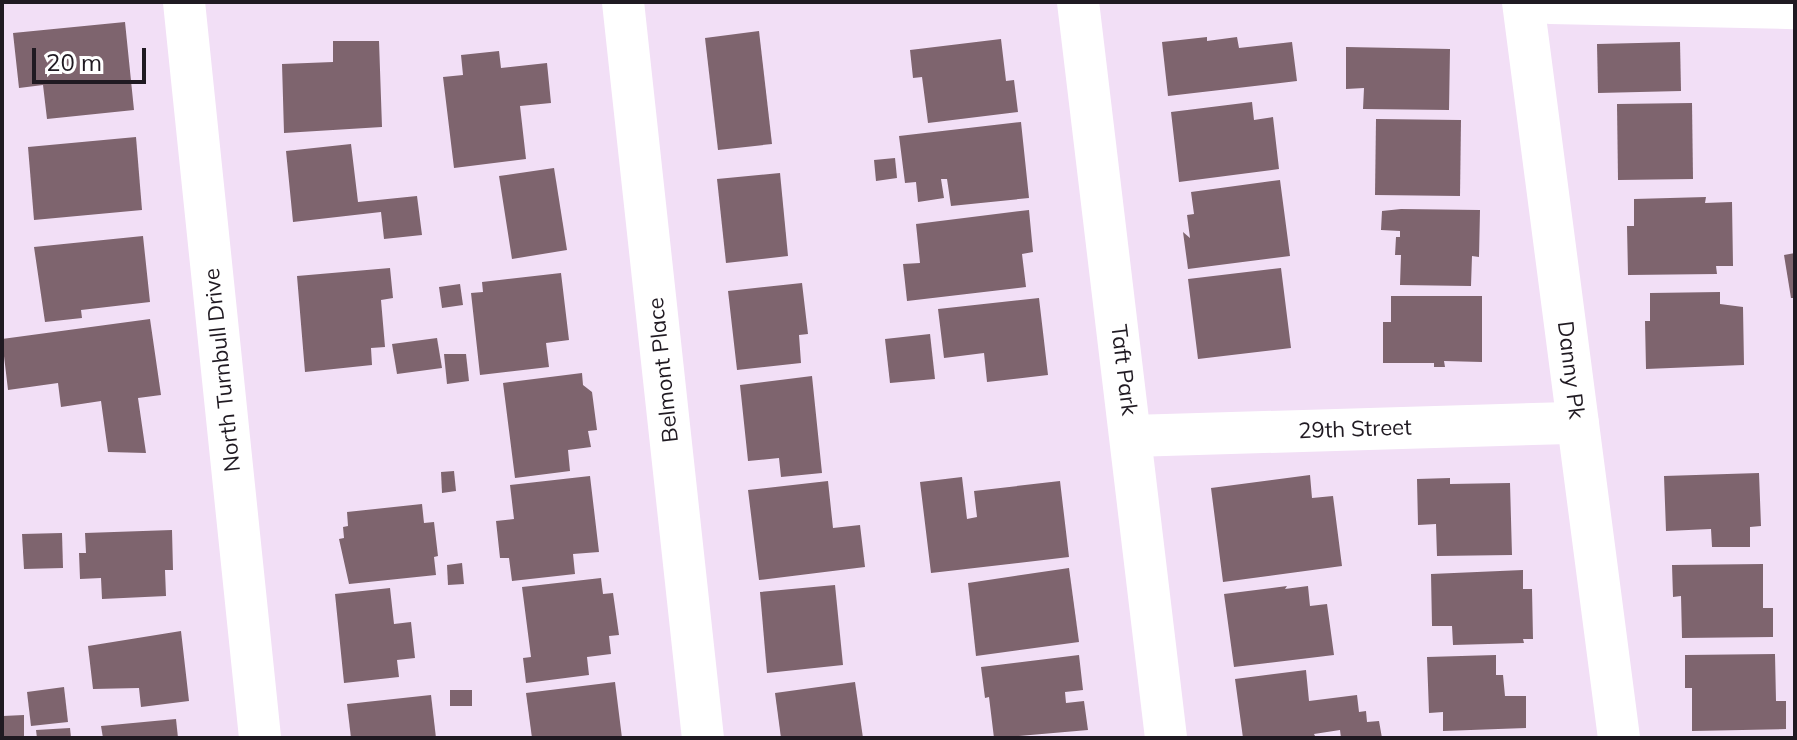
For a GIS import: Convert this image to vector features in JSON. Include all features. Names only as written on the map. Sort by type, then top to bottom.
[{"type":"street","name":"North Turnbull Drive","points":[[184,2],[260,738]]},
{"type":"street","name":"Belmont Place","points":[[623,2],[703,738]]},
{"type":"street","name":"Taft Park","points":[[1078,2],[1166,738]]},
{"type":"street","name":"Danny Pk","points":[[1523,2],[1619,738]]},
{"type":"street","points":[[1550,2],[1795,7]]},
{"type":"street","name":"29th Street","points":[[1132,436],[1578,423]]},
{"type":"building","points":[[125,22],[134,110],[47,119],[43,85],[19,88],[13,33]]},
{"type":"building","points":[[759,31],[772,144],[718,150],[705,38]]},
{"type":"building","points":[[1207,37],[1207,41],[1237,37],[1239,48],[1292,42],[1297,81],[1168,96],[1162,42]]},
{"type":"building","points":[[1001,39],[1006,81],[1014,80],[1018,112],[928,123],[922,77],[913,78],[910,50]]},
{"type":"building","points":[[333,41],[379,41],[382,127],[284,133],[282,64],[333,62]]},
{"type":"building","points":[[1680,42],[1681,91],[1598,93],[1597,44]]},
{"type":"building","points":[[1346,47],[1450,49],[1449,110],[1363,109],[1364,88],[1346,89]]},
{"type":"building","points":[[499,51],[501,68],[547,63],[551,103],[520,106],[526,159],[454,168],[443,77],[463,75],[461,55]]},
{"type":"building","points":[[1252,102],[1254,120],[1273,117],[1279,169],[1179,182],[1171,112]]},
{"type":"building","points":[[1692,103],[1693,179],[1618,180],[1617,104]]},
{"type":"building","points":[[1376,119],[1461,120],[1460,196],[1375,195]]},
{"type":"building","points":[[1021,122],[1029,198],[951,206],[947,179],[941,179],[944,198],[918,202],[916,182],[905,183],[899,136]]},
{"type":"building","points":[[136,137],[142,210],[34,220],[28,147]]},
{"type":"building","points":[[351,144],[358,202],[417,196],[422,235],[384,239],[381,212],[293,222],[286,151]]},
{"type":"building","points":[[895,158],[897,178],[876,181],[874,160]]},
{"type":"building","points":[[554,168],[567,250],[512,259],[499,176]]},
{"type":"building","points":[[780,173],[788,256],[726,263],[717,179]]},
{"type":"building","points":[[1280,180],[1290,256],[1188,269],[1183,232],[1190,238],[1187,215],[1194,214],[1191,192]]},
{"type":"building","points":[[1706,197],[1705,203],[1732,202],[1733,266],[1716,266],[1717,274],[1628,275],[1627,226],[1634,226],[1634,199]]},
{"type":"building","points":[[1029,210],[1033,252],[1022,254],[1026,287],[907,301],[903,264],[920,263],[916,224]]},
{"type":"building","points":[[1480,210],[1479,257],[1472,256],[1471,286],[1400,285],[1401,255],[1395,255],[1396,237],[1400,237],[1400,231],[1381,230],[1382,211]]},
{"type":"building","points":[[143,236],[150,302],[81,310],[82,318],[45,322],[34,247]]},
{"type":"building","points":[[1795,253],[1795,298],[1791,298],[1784,255]]},
{"type":"building","points":[[390,268],[393,298],[381,300],[385,347],[371,348],[372,365],[305,372],[297,276]]},
{"type":"building","points":[[1281,268],[1291,348],[1198,359],[1188,279]]},
{"type":"building","points":[[561,273],[569,340],[546,343],[549,367],[480,375],[471,293],[483,292],[482,282]]},
{"type":"building","points":[[802,283],[808,334],[799,335],[801,363],[737,370],[728,291]]},
{"type":"building","points":[[460,284],[463,305],[442,308],[439,287]]},
{"type":"building","points":[[1720,292],[1720,304],[1743,307],[1744,365],[1646,369],[1645,321],[1650,321],[1650,293]]},
{"type":"building","points":[[1391,296],[1482,296],[1482,362],[1444,361],[1445,367],[1434,367],[1434,363],[1383,363],[1383,322],[1391,322]]},
{"type":"building","points":[[1039,298],[1048,375],[987,382],[984,353],[944,358],[938,309]]},
{"type":"building","points":[[150,319],[161,395],[138,398],[146,453],[108,452],[101,401],[61,407],[58,383],[8,390],[2,339]]},
{"type":"building","points":[[930,334],[935,379],[890,383],[885,339]]},
{"type":"building","points":[[437,338],[442,368],[397,374],[392,344]]},
{"type":"building","points":[[444,354],[466,354],[469,381],[447,384]]},
{"type":"building","points":[[582,373],[583,385],[592,392],[597,430],[588,431],[591,447],[568,450],[570,471],[515,478],[503,383]]},
{"type":"building","points":[[812,376],[822,473],[781,477],[779,458],[748,461],[740,385]]},
{"type":"building","points":[[454,471],[456,491],[442,493],[441,472]]},
{"type":"building","points":[[1759,473],[1761,526],[1750,527],[1750,547],[1712,547],[1711,529],[1666,531],[1664,476]]},
{"type":"building","points":[[1310,475],[1312,498],[1333,496],[1342,566],[1223,582],[1211,488]]},
{"type":"building","points":[[590,476],[599,552],[573,554],[575,574],[512,581],[509,558],[500,558],[496,521],[514,519],[510,485]]},
{"type":"building","points":[[962,477],[967,519],[977,517],[974,491],[1060,481],[1069,557],[931,573],[920,482]]},
{"type":"building","points":[[1450,478],[1450,484],[1510,483],[1512,555],[1437,556],[1436,524],[1418,525],[1417,479]]},
{"type":"building","points":[[828,481],[833,528],[860,525],[865,567],[759,580],[748,490]]},
{"type":"building","points":[[422,504],[424,523],[434,522],[438,556],[434,557],[436,575],[349,584],[339,539],[344,538],[343,527],[348,526],[347,512]]},
{"type":"building","points":[[172,530],[173,570],[165,570],[166,596],[102,599],[101,578],[80,579],[79,553],[86,553],[85,533]]},
{"type":"building","points":[[62,533],[63,568],[24,569],[22,534]]},
{"type":"building","points":[[462,563],[464,584],[448,585],[447,565]]},
{"type":"building","points":[[1763,564],[1763,608],[1773,608],[1773,637],[1682,638],[1681,596],[1673,597],[1672,565]]},
{"type":"building","points":[[1069,568],[1079,642],[976,656],[968,583]]},
{"type":"building","points":[[1523,570],[1523,589],[1532,589],[1533,639],[1523,639],[1524,643],[1453,645],[1452,626],[1432,626],[1431,574]]},
{"type":"building","points":[[601,578],[603,594],[613,593],[619,635],[609,636],[611,654],[587,657],[589,675],[526,683],[523,658],[531,657],[522,587]]},
{"type":"building","points":[[835,585],[843,665],[767,673],[760,592]]},
{"type":"building","points":[[1287,586],[1285,589],[1308,586],[1310,606],[1327,604],[1334,655],[1234,667],[1224,594]]},
{"type":"building","points":[[390,588],[394,624],[411,622],[415,658],[397,660],[399,677],[344,683],[335,594]]},
{"type":"building","points":[[181,631],[189,701],[141,707],[139,688],[93,689],[88,646]]},
{"type":"building","points":[[1775,654],[1776,701],[1786,701],[1786,729],[1692,731],[1692,688],[1685,688],[1685,655]]},
{"type":"building","points":[[1079,655],[1083,690],[1065,692],[1066,703],[1084,701],[1088,730],[994,738],[989,697],[985,698],[981,667]]},
{"type":"building","points":[[1496,655],[1496,675],[1503,675],[1505,696],[1526,696],[1526,728],[1443,731],[1443,712],[1429,713],[1427,657]]},
{"type":"building","points":[[1306,670],[1309,701],[1357,695],[1359,712],[1366,711],[1367,722],[1379,721],[1382,738],[1341,738],[1340,730],[1314,734],[1316,738],[1243,738],[1235,679]]},
{"type":"building","points":[[615,682],[622,738],[532,738],[526,693]]},
{"type":"building","points":[[855,682],[863,738],[781,738],[775,693]]},
{"type":"building","points":[[64,687],[68,722],[31,726],[27,692]]},
{"type":"building","points":[[450,690],[472,690],[472,706],[450,706]]},
{"type":"building","points":[[431,695],[436,738],[351,738],[347,704]]},
{"type":"building","points":[[24,715],[24,738],[4,738],[3,716]]},
{"type":"building","points":[[176,719],[178,738],[103,738],[101,726]]},
{"type":"building","points":[[70,728],[71,738],[37,738],[36,730]]}]
